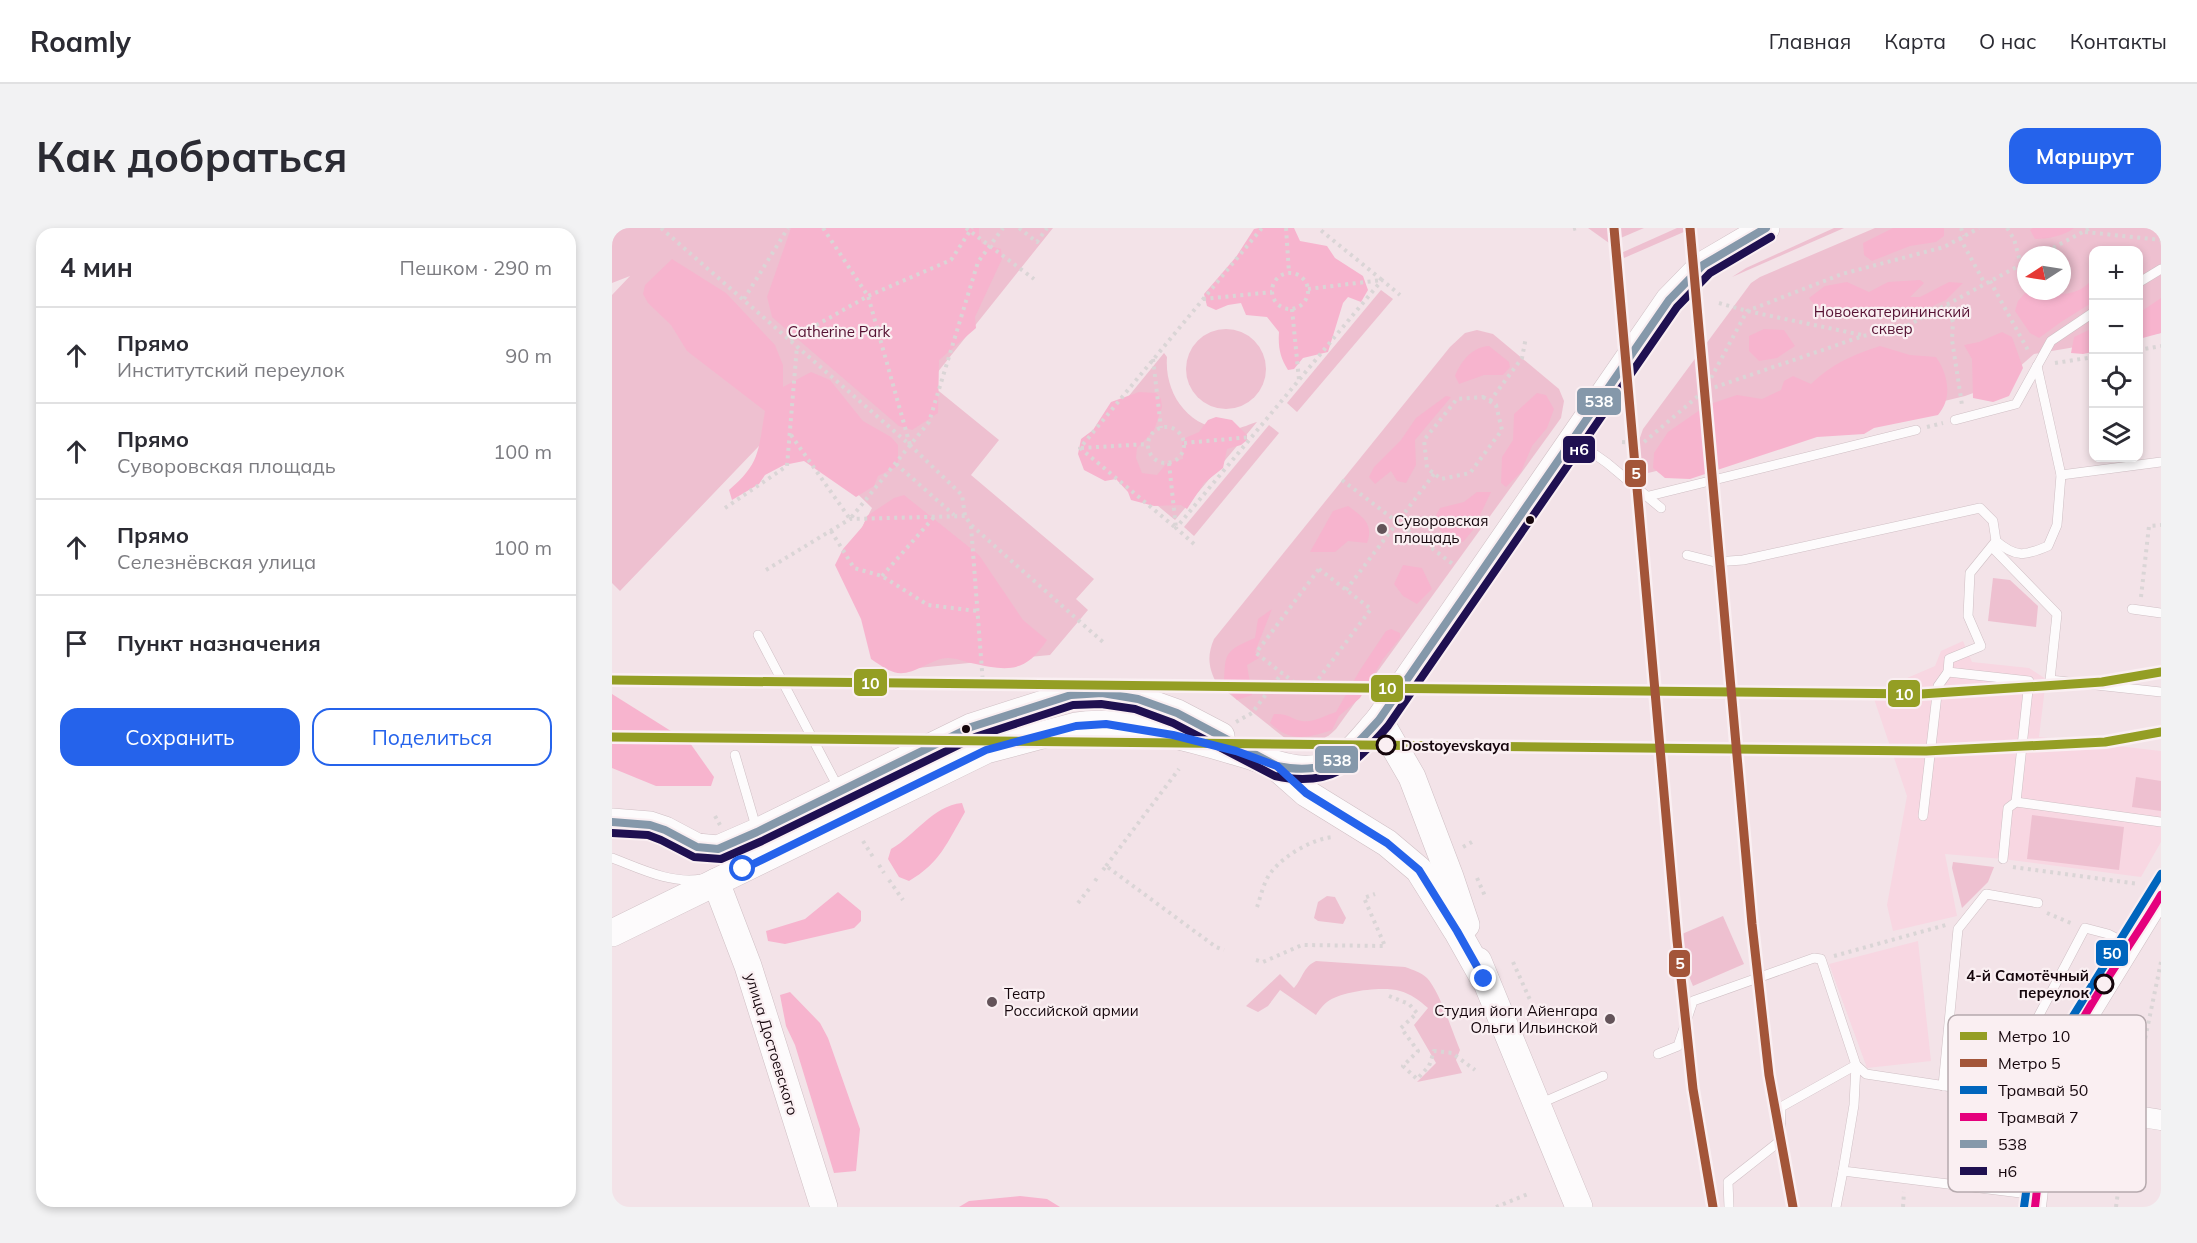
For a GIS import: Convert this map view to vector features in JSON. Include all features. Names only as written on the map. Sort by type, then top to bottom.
[{"type":"main road","points":[[612,933],[986,750],[1076,726],[1106,724],[1173,735],[1236,751],[1277,766],[1305,770],[1336,762],[1350,752],[1379,720],[1571,438],[1669,300],[1685,281],[1715,256],[1766,228]]},
{"type":"main road","points":[[612,822],[650,825],[697,847],[708,849],[724,847],[971,727],[1071,695],[1102,693],[1138,699],[1177,713],[1277,766],[1306,793],[1387,843],[1419,870],[1484,979]]},
{"type":"main road","points":[[1379,720],[1412,777],[1450,877],[1484,979],[1579,1207]]},
{"type":"main road","name":"улица Достоевского","points":[[716,882],[748,966],[824,1207]]},
{"type":"main road","points":[[2085,1015],[2128,945],[2150,888]]},
{"type":"street","points":[[2146,1117],[2161,1120]]},
{"type":"lane","points":[[2143,281],[2161,269]]},
{"type":"lane","points":[[1959,419],[2016,404],[2051,340],[2089,315]]},
{"type":"lane","points":[[1994,544],[2010,553],[2032,553],[2048,546],[2057,525],[2061,475],[2037,366]]},
{"type":"lane","points":[[1649,496],[1916,430]]},
{"type":"lane","points":[[1571,438],[1607,463],[1661,508]]},
{"type":"lane","points":[[2061,475],[2161,462]]},
{"type":"lane","points":[[1687,555],[1715,562],[1743,560],[1980,508],[1993,521],[1994,544],[2057,614],[2050,680],[2161,692]]},
{"type":"lane","points":[[1923,816],[1938,686],[1948,672],[1949,659],[1981,646],[1968,616],[1970,573],[1994,544]]},
{"type":"lane","points":[[2136,610],[2161,612]]},
{"type":"lane","points":[[758,635],[840,791]]},
{"type":"lane","points":[[1948,672],[2029,681],[2016,802]]},
{"type":"lane","points":[[735,755],[757,832]]},
{"type":"lane","points":[[2002,862],[2008,808],[2016,802],[2161,822]]},
{"type":"lane","points":[[612,858],[677,880],[696,880],[743,869]]},
{"type":"lane","points":[[1950,1015],[1958,929],[1986,894],[2038,903]]},
{"type":"lane","points":[[2039,1015],[2085,928],[2108,934],[2128,945]]},
{"type":"lane","points":[[1658,1054],[1678,1046],[1693,1001],[1814,958],[1821,959],[1856,1065],[1854,1105],[1836,1207]]},
{"type":"lane","points":[[1943,1086],[1948,1034]]},
{"type":"lane","points":[[1856,1065],[1866,1074],[1948,1087]]},
{"type":"lane","points":[[1729,1207],[1728,1182],[1780,1142],[1781,1107],[1856,1065]]},
{"type":"lane","points":[[1537,1105],[1603,1076]]},
{"type":"lane","points":[[1843,1171],[1948,1187]]},
{"type":"lane","points":[[1979,1192],[2037,1201]]},
{"type":"path","points":[[661,228],[910,445],[962,495],[965,516],[971,525],[1104,643]]},
{"type":"path","points":[[744,299],[788,228]]},
{"type":"path","points":[[823,228],[868,296],[910,445]]},
{"type":"path","points":[[766,570],[850,519],[928,423],[978,262],[1003,228]]},
{"type":"path","points":[[1019,228],[1037,242],[1047,228]]},
{"type":"path","points":[[1080,448],[1262,228]]},
{"type":"path","points":[[1286,228],[1289,273]]},
{"type":"path","points":[[1318,228],[1400,295]]},
{"type":"path","points":[[1960,228],[1962,237],[1985,284]]},
{"type":"path","points":[[1622,442],[1643,443],[1704,390],[1747,311],[1842,274],[1944,247],[1979,228]]},
{"type":"path","points":[[2007,228],[2017,246]]},
{"type":"path","points":[[790,340],[868,296],[951,260],[969,229],[1034,279]]},
{"type":"path","points":[[2057,246],[2088,230],[2161,240]]},
{"type":"path","points":[[1704,390],[1863,336],[1905,327],[2017,267]]},
{"type":"path","points":[[1289,273],[1301,277],[1308,288],[1306,300],[1292,309],[1278,305],[1273,299],[1272,286],[1278,276],[1289,273]]},
{"type":"path","points":[[1308,288],[1382,280]]},
{"type":"path","points":[[1176,528],[1382,280]]},
{"type":"path","points":[[1990,281],[2037,366],[2089,358]]},
{"type":"path","points":[[1202,300],[1272,292]]},
{"type":"path","points":[[1719,303],[1863,336]]},
{"type":"path","points":[[1947,305],[1953,322],[1952,340],[1959,419]]},
{"type":"path","points":[[1292,309],[1299,381]]},
{"type":"path","points":[[1490,401],[1522,358],[1526,338]]},
{"type":"path","points":[[725,508],[787,466],[797,346]]},
{"type":"path","points":[[2143,349],[2161,346]]},
{"type":"path","points":[[1154,358],[1161,428]]},
{"type":"path","points":[[1483,397],[1490,401],[1496,405],[1502,430],[1470,473],[1441,479],[1427,468],[1424,440],[1457,399],[1483,397]]},
{"type":"path","points":[[1161,428],[1176,430],[1184,443],[1180,456],[1168,463],[1154,459],[1148,444],[1150,437],[1161,428]]},
{"type":"path","points":[[791,435],[850,519]]},
{"type":"path","points":[[1184,443],[1252,437]]},
{"type":"path","points":[[1080,448],[1148,444]]},
{"type":"path","points":[[1080,448],[1194,544]]},
{"type":"path","points":[[1168,463],[1176,528]]},
{"type":"path","points":[[896,464],[954,516]]},
{"type":"path","points":[[1346,590],[1396,521],[1434,474]]},
{"type":"path","points":[[1342,480],[1454,565]]},
{"type":"path","points":[[882,576],[935,516]]},
{"type":"path","points":[[850,519],[965,516]]},
{"type":"path","points":[[971,525],[983,684]]},
{"type":"path","points":[[2136,610],[2149,526],[2161,525]]},
{"type":"path","points":[[831,531],[854,568],[882,576],[928,605],[977,611]]},
{"type":"path","points":[[1319,569],[1371,609],[1308,693],[1282,673],[1256,653],[1319,569]]},
{"type":"path","points":[[1228,726],[1252,713],[1282,673]]},
{"type":"path","points":[[1179,769],[1105,868],[1216,947],[1224,950]]},
{"type":"path","points":[[1257,907],[1270,873],[1293,853],[1326,838],[1336,837]]},
{"type":"path","points":[[863,841],[873,857]]},
{"type":"path","points":[[1462,846],[1472,842]]},
{"type":"path","points":[[2002,862],[2150,888]]},
{"type":"path","points":[[879,865],[884,873]]},
{"type":"path","points":[[1095,881],[1099,875]]},
{"type":"path","points":[[889,880],[903,900]]},
{"type":"path","points":[[1078,903],[1089,889]]},
{"type":"path","points":[[1256,960],[1263,962],[1302,945],[1385,946],[1364,898],[1375,894]]},
{"type":"path","points":[[2038,903],[2046,912],[2085,928]]},
{"type":"path","points":[[1821,959],[1955,922]]},
{"type":"path","points":[[1513,962],[1531,1002]]},
{"type":"path","points":[[2146,1033],[2161,962]]},
{"type":"path","points":[[1389,996],[1409,1004],[1417,1012],[1401,1028],[1418,1051],[1403,1066],[1417,1079],[1429,1066],[1434,1051],[1452,1053],[1475,1070]]},
{"type":"path","points":[[2116,1207],[2118,1192]]},
{"type":"path","points":[[1496,1207],[1528,1194]]},
{"type":"shaded area","points":[[1963,641],[1972,662],[2029,668],[2046,679],[2039,737],[2161,751],[2161,842],[2141,877],[1945,854],[1957,916],[1893,931],[1887,905],[1907,796],[1872,693],[1935,666],[1941,651]]},
{"type":"shaded area","points":[[1918,941],[1931,1061],[1867,1068],[1829,964]]},
{"type":"green space","name":"Catherine Park","points":[[612,228],[1053,228],[929,383],[999,440],[971,475],[1094,579],[1076,599],[1088,610],[1050,655],[907,669],[849,552],[872,508],[783,421],[620,591],[612,583],[612,295],[630,276],[612,283]]},
{"type":"green space","points":[[791,228],[979,228],[982,244],[1001,249],[1002,259],[975,317],[976,328],[939,360],[938,413],[912,430],[899,426],[772,317],[767,297]]},
{"type":"green space","points":[[1294,228],[1300,241],[1327,246],[1335,258],[1363,276],[1368,290],[1361,302],[1348,297],[1343,303],[1328,352],[1303,358],[1294,369],[1288,370],[1285,365],[1280,352],[1279,332],[1267,317],[1246,315],[1241,303],[1216,310],[1207,306],[1204,294],[1236,257],[1254,229]]},
{"type":"green space","points":[[1588,228],[1644,228],[1609,243]]},
{"type":"green space","points":[[1677,228],[1693,228],[1624,258],[1621,253]]},
{"type":"green space","points":[[1834,228],[1844,228],[1732,277],[1746,268]]},
{"type":"green space","name":"Новоекатерининский сквер","points":[[1875,228],[2161,228],[2161,333],[2143,336],[2143,246],[2089,246],[2089,345],[2034,354],[2001,383],[1965,396],[1648,473],[1635,452],[1643,429],[1751,283],[1760,277]]},
{"type":"green space","points":[[1893,228],[1944,228],[1944,236],[1936,242],[1910,246],[1872,261],[1864,255],[1863,243]]},
{"type":"green space","points":[[2033,228],[2074,228],[2061,235],[2035,239],[2030,230]]},
{"type":"green space","points":[[672,259],[726,293],[775,345],[783,365],[783,387],[811,372],[830,380],[863,421],[891,437],[898,445],[898,466],[878,476],[874,486],[856,497],[804,461],[784,465],[765,475],[759,484],[732,500],[729,490],[747,472],[756,455],[765,411],[687,351],[671,325],[648,303],[643,294],[645,285]]},
{"type":"green space","points":[[1920,280],[1924,283],[1910,297],[1920,297],[1949,282],[1963,283],[1946,300],[1912,315],[1882,317],[1862,310],[1831,313],[1817,308],[1809,298],[1825,286],[1847,282],[1869,292],[1888,282]]},
{"type":"green space","points":[[2089,283],[2089,304],[2039,338],[2030,333],[2015,311],[2019,300],[2071,300],[2071,293]]},
{"type":"green space","points":[[1381,290],[1393,299],[1297,412],[1287,403]]},
{"type":"green space","points":[[2161,298],[2161,333],[2143,338],[2143,310]]},
{"type":"green space","points":[[1226,329],[1241,332],[1254,341],[1263,354],[1266,369],[1263,384],[1254,397],[1241,406],[1226,409],[1211,406],[1198,397],[1189,384],[1186,369],[1189,354],[1198,341],[1211,332]]},
{"type":"green space","points":[[1764,329],[1784,330],[1795,346],[1777,358],[1759,361],[1749,351],[1749,336]]},
{"type":"green space","points":[[1477,330],[1493,334],[1559,389],[1564,401],[1561,418],[1336,729],[1325,738],[1313,742],[1286,739],[1217,684],[1210,662],[1210,651],[1214,639],[1450,347],[1465,333]]},
{"type":"green space","points":[[2089,330],[2089,353],[2071,353],[2074,337]]},
{"type":"green space","points":[[2002,332],[2012,337],[2023,368],[2009,396],[1993,402],[1973,398],[1972,359],[1964,345],[1979,342]]},
{"type":"green space","points":[[1489,346],[1509,362],[1510,367],[1503,375],[1484,375],[1459,384],[1455,376],[1460,365],[1472,352]]},
{"type":"green space","points":[[1880,346],[1910,355],[1936,357],[1946,378],[1947,386],[1946,401],[1938,415],[1874,428],[1864,434],[1817,437],[1690,479],[1665,478],[1653,468],[1654,453],[1668,432],[1707,405],[1737,395],[1762,399],[1781,390],[1784,381],[1793,376],[1811,384],[1827,370],[1844,360]]},
{"type":"green space","points":[[1164,353],[1167,357],[1170,385],[1176,398],[1194,418],[1220,429],[1235,429],[1257,422],[1175,520],[1087,447]]},
{"type":"green space","points":[[1139,392],[1156,393],[1161,399],[1162,407],[1154,430],[1137,448],[1136,458],[1142,473],[1157,475],[1167,463],[1183,459],[1182,444],[1185,438],[1199,432],[1208,420],[1216,417],[1232,420],[1247,435],[1247,440],[1241,445],[1227,449],[1223,468],[1204,483],[1187,509],[1181,505],[1154,506],[1131,500],[1128,492],[1116,479],[1105,481],[1084,470],[1078,454],[1081,439],[1093,430],[1111,402]]},
{"type":"green space","points":[[1537,393],[1546,395],[1554,409],[1547,428],[1532,446],[1521,472],[1506,487],[1501,483],[1502,457],[1513,440],[1514,414]]},
{"type":"green space","points":[[1446,396],[1451,397],[1415,440],[1416,465],[1406,483],[1397,481],[1391,471],[1375,484],[1369,477],[1374,467],[1401,440],[1416,418]]},
{"type":"green space","points":[[1269,425],[1279,433],[1194,536],[1184,527]]},
{"type":"green space","points":[[1477,492],[1491,492],[1473,530],[1463,542],[1447,538],[1433,521],[1440,508],[1464,502]]},
{"type":"green space","points":[[904,495],[979,555],[1023,620],[1047,640],[1031,659],[1014,667],[995,668],[945,658],[910,672],[897,673],[871,659],[861,619],[835,565],[843,549],[863,526],[867,516],[894,498]]},
{"type":"green space","points":[[1348,506],[1366,522],[1369,531],[1367,543],[1348,541],[1335,552],[1310,552],[1333,511]]},
{"type":"green space","points":[[1403,565],[1422,568],[1432,589],[1417,604],[1403,596],[1394,584]]},
{"type":"green space","points":[[1993,578],[2010,580],[2038,606],[2036,627],[1988,621]]},
{"type":"green space","points":[[1272,609],[1255,652],[1259,658],[1247,665],[1252,695],[1237,700],[1224,685],[1226,659],[1237,646],[1255,638],[1258,619]]},
{"type":"green space","points":[[1391,629],[1400,633],[1400,638],[1383,659],[1360,698],[1339,716],[1332,730],[1300,737],[1285,734],[1270,723],[1274,714],[1283,714],[1306,721],[1336,712],[1360,670],[1386,631]]},
{"type":"green space","points":[[612,694],[690,743],[714,777],[711,786],[656,786],[612,768]]},
{"type":"green space","points":[[2136,777],[2161,781],[2161,811],[2132,807]]},
{"type":"green space","points":[[962,803],[965,812],[948,843],[936,859],[909,881],[899,877],[888,859],[891,849],[942,809]]},
{"type":"green space","points":[[2032,815],[2124,827],[2119,870],[2027,859]]},
{"type":"green space","points":[[1953,862],[1994,867],[1988,882],[1962,908],[1952,868]]},
{"type":"green space","points":[[838,892],[861,911],[861,921],[854,928],[785,944],[768,941],[766,931],[805,919]]},
{"type":"green space","points":[[1327,896],[1335,897],[1346,918],[1343,924],[1318,921],[1314,918],[1318,902]]},
{"type":"green space","points":[[1723,916],[1744,964],[1693,986],[1673,938]]},
{"type":"green space","points":[[1316,961],[1405,967],[1425,976],[1437,992],[1460,1050],[1456,1060],[1462,1073],[1417,1082],[1436,1063],[1414,1025],[1428,1008],[1415,998],[1400,991],[1373,989],[1352,992],[1327,1002],[1316,1015],[1280,990],[1268,1006],[1258,1012],[1246,1006],[1280,974],[1294,988],[1306,970]]},
{"type":"green space","points":[[790,992],[820,1023],[828,1038],[860,1129],[856,1171],[834,1173],[795,1045],[786,1026],[780,995]]},
{"type":"green space","points":[[1020,1196],[1047,1199],[1060,1207],[959,1207],[969,1201]]},
{"type":"metro line","name":"5","points":[[1614,228],[1677,940],[1693,1089],[1713,1207]]},
{"type":"metro line","name":"5","points":[[1690,228],[1752,924],[1769,1075],[1793,1207]]},
{"type":"metro line","name":"10","points":[[612,680],[1921,694],[2102,682],[2161,672]]},
{"type":"metro line","name":"10","points":[[612,737],[1926,751],[2105,742],[2161,732]]},
{"type":"tram line","name":"50","points":[[2074,1015],[2161,874]]},
{"type":"tram line","name":"7","points":[[2085,1015],[2161,895]]},
{"type":"tram line","name":"50","points":[[2024,1207],[2026,1192]]},
{"type":"tram line","name":"7","points":[[2035,1207],[2037,1192]]},
{"type":"transit line","name":"538","points":[[612,822],[650,825],[665,830],[697,847],[718,849],[971,727],[1071,695],[1102,693],[1138,699],[1177,713],[1277,766],[1311,769],[1336,761],[1357,744],[1379,720],[1669,300],[1703,265],[1766,228]]},
{"type":"transit line","name":"н6","points":[[612,833],[648,835],[694,857],[721,859],[975,737],[1073,705],[1101,704],[1135,709],[1173,723],[1275,776],[1312,779],[1340,770],[1352,763],[1388,726],[1677,307],[1710,273],[1771,237]]},
{"type":"place","name":"Суворовская площадь","points":[[1382,529]]},
{"type":"place","name":"Dostoyevskaya","points":[[1386,745]]},
{"type":"place","name":"4-й Самотёчный переулок","points":[[2104,984]]},
{"type":"place","name":"Театр Российской армии","points":[[992,1002]]},
{"type":"place","name":"Студия йоги Айенгара Ольги Ильинской","points":[[1610,1019]]},
{"type":"route","points":[[743,869],[986,750],[1090,723],[1118,725],[1173,735],[1236,751],[1277,766],[1306,793],[1387,843],[1419,870],[1484,979]]}]
